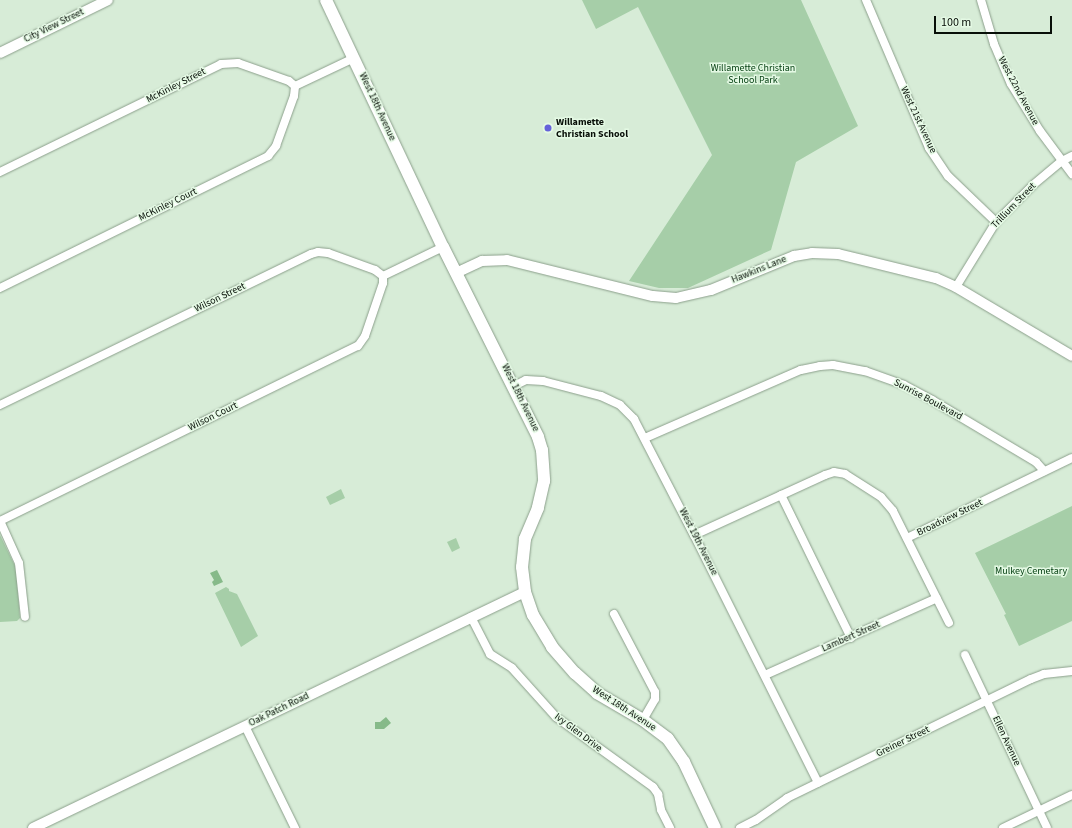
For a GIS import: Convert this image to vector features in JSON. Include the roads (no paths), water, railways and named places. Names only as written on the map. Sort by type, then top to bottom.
[{"type":"main road","name":"West 18th Avenue","points":[[326,0],[443,247],[538,436],[544,467],[542,494],[525,539],[523,554],[524,592],[543,633],[564,662],[597,693],[643,720],[668,739],[684,762],[715,828]]},
{"type":"street","name":"City View Street","points":[[0,53],[108,0]]},
{"type":"street","name":"West 21st Avenue","points":[[866,0],[929,148],[948,176],[996,222]]},
{"type":"street","name":"West 22nd Avenue","points":[[981,0],[994,44],[1012,84],[1040,131],[1072,174]]},
{"type":"street","points":[[295,86],[354,58]]},
{"type":"street","name":"McKinley Street","points":[[0,172],[221,64],[238,63],[289,81],[295,86]]},
{"type":"street","name":"McKinley Court","points":[[0,288],[268,156],[276,146],[294,96],[295,86]]},
{"type":"street","name":"Trillium Street","points":[[956,288],[996,222],[1033,185],[1062,161],[1072,156]]},
{"type":"street","points":[[383,276],[443,247]]},
{"type":"street","name":"Wilson Street","points":[[0,405],[314,253],[328,253],[375,270],[383,276]]},
{"type":"street","name":"Hawkins Lane","points":[[456,273],[482,261],[507,260],[653,296],[676,298],[710,290],[784,259],[803,254],[825,253],[924,275],[956,288],[1072,356]]},
{"type":"street","name":"Wilson Court","points":[[0,521],[358,346],[366,336],[383,283],[383,276]]},
{"type":"street","name":"Sunrise Boulevard","points":[[645,438],[801,370],[833,365],[865,371],[904,385],[1036,462],[1044,471]]},
{"type":"street","name":"West 19th Avenue","points":[[514,386],[526,380],[543,381],[605,398],[627,411],[645,438],[818,783]]},
{"type":"street","name":"Broadview Street","points":[[694,535],[834,472],[845,474],[856,479],[884,499],[893,510],[907,538],[1072,458]]},
{"type":"street","points":[[781,495],[851,638]]},
{"type":"street","points":[[0,521],[19,563],[25,616]]},
{"type":"street","points":[[907,538],[949,623]]},
{"type":"street","name":"Oak Patch Road","points":[[33,828],[524,592]]},
{"type":"street","name":"Lambert Street","points":[[765,675],[851,638],[937,598]]},
{"type":"street","points":[[614,614],[655,692],[655,699],[643,720]]},
{"type":"street","name":"Ivy Glen Drive","points":[[471,617],[490,654],[512,668],[556,717],[653,788],[658,794],[661,810],[670,828]]},
{"type":"street","name":"Ellen Avenue","points":[[965,655],[1047,828]]},
{"type":"street","name":"Greiner Street","points":[[740,828],[756,820],[787,798],[987,700],[1039,676],[1072,671]]},
{"type":"street","points":[[245,726],[295,828]]},
{"type":"street","points":[[1003,828],[1072,795]]},
{"type":"place","name":"Willamette Christian School","points":[[548,128]]},
{"type":"park label","name":"Willamette Christian School Park","points":[[753,74]]},
{"type":"park label","name":"Mulkey Cemetary","points":[[1031,572]]}]
